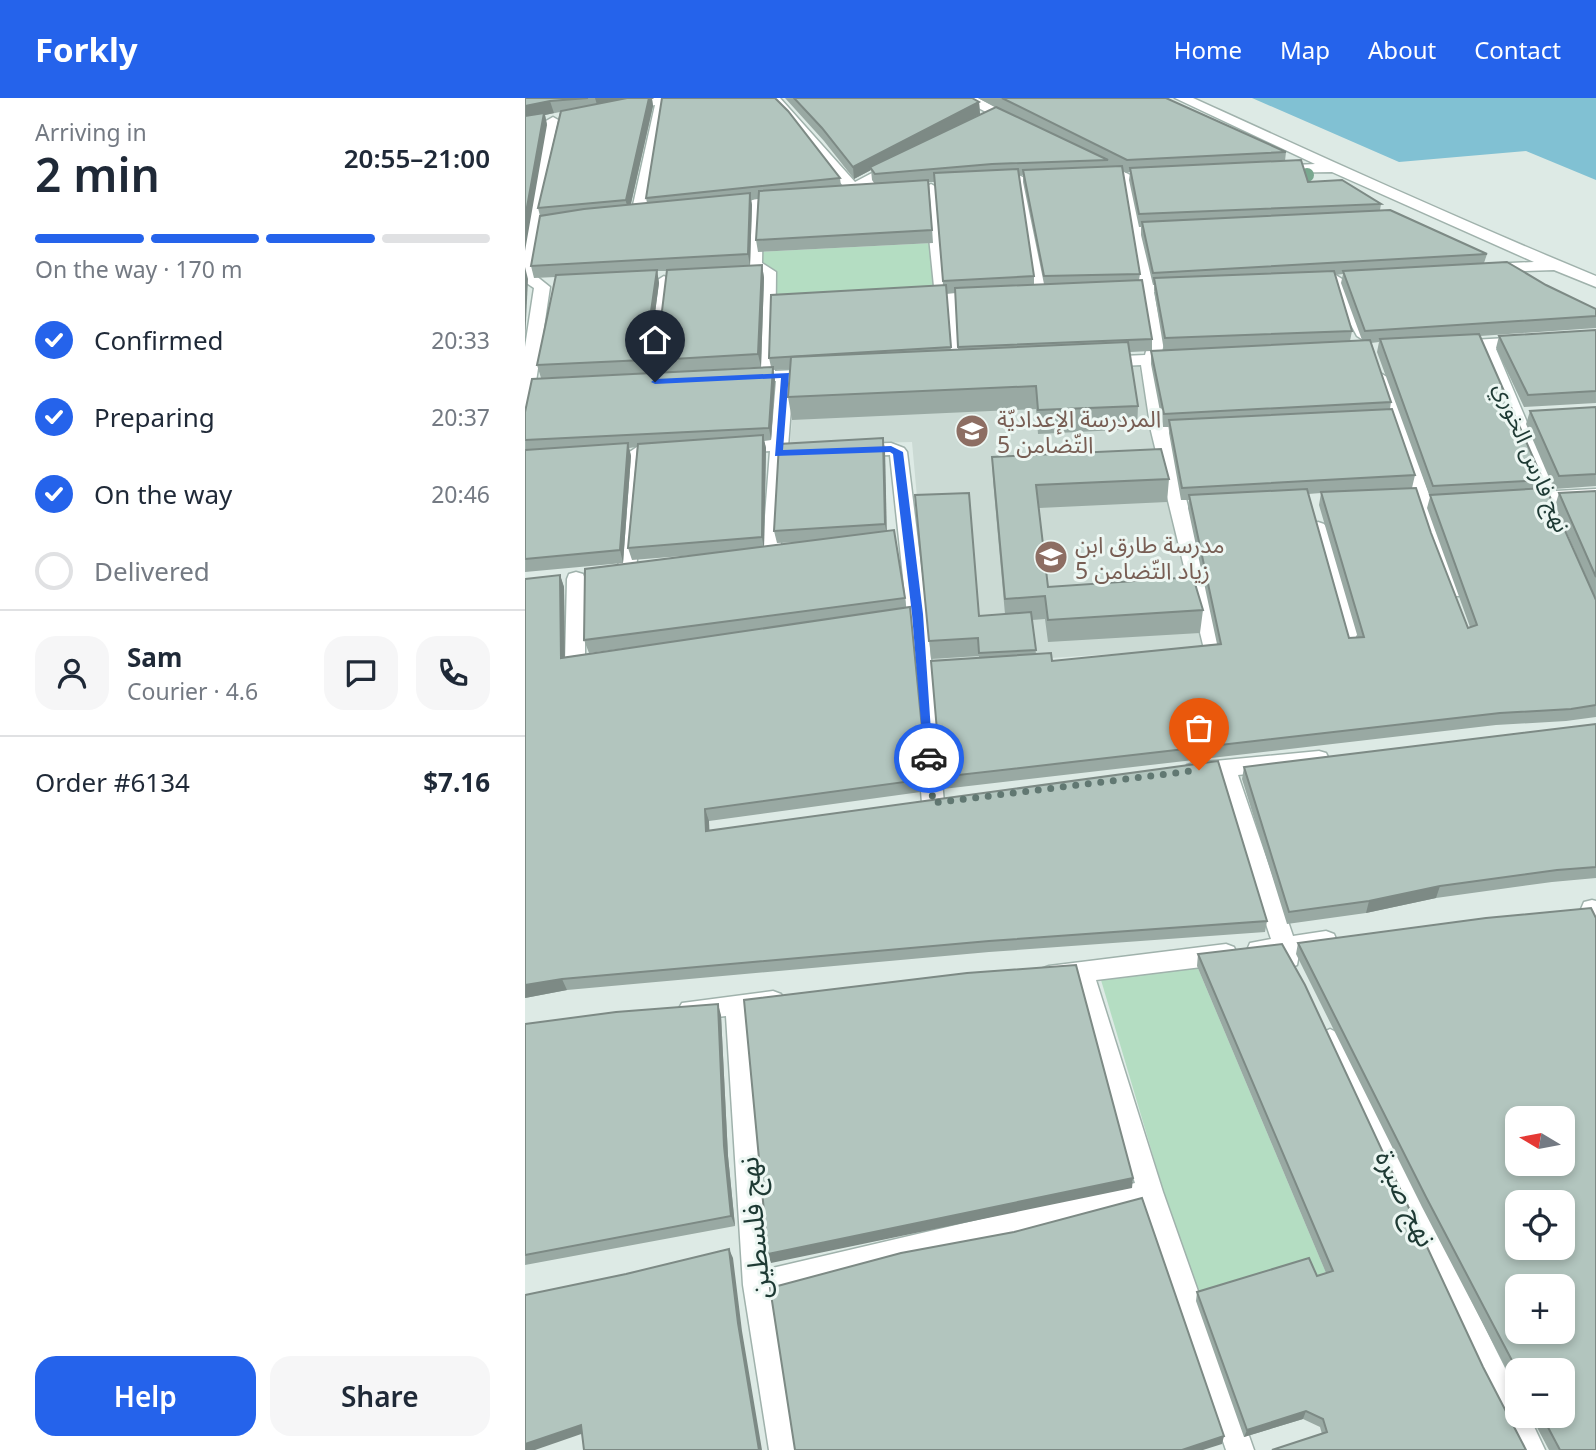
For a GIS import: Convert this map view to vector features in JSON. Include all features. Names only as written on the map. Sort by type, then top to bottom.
[{"type":"street","points":[[773,98],[855,191]]},
{"type":"street","points":[[967,98],[991,115],[1032,130]]},
{"type":"street","points":[[1182,98],[1447,220],[1596,282]]},
{"type":"street","points":[[608,111],[666,99],[638,214]]},
{"type":"street","points":[[531,392],[529,356],[549,286],[526,276],[540,225],[560,120],[534,125]]},
{"type":"street","points":[[1079,153],[1132,176]]},
{"type":"street","points":[[855,191],[904,161]]},
{"type":"street","points":[[1258,171],[1337,168]]},
{"type":"street","points":[[1086,177],[1132,176]]},
{"type":"street","points":[[1132,176],[1143,230],[1146,288],[1156,344],[1155,352],[1149,360]]},
{"type":"street","points":[[1019,179],[1042,293]]},
{"type":"street","points":[[950,183],[925,188],[947,296],[957,367]]},
{"type":"street","points":[[831,195],[881,191]]},
{"type":"street","points":[[756,202],[754,265],[768,272]]},
{"type":"street","points":[[1406,222],[1447,220]]},
{"type":"street","points":[[1479,270],[1558,265]]},
{"type":"street","points":[[742,274],[768,272]]},
{"type":"street","points":[[767,376],[768,272]]},
{"type":"street","points":[[1334,279],[1368,353],[1389,419],[1422,498],[1457,606]]},
{"type":"street","points":[[656,382],[663,281]]},
{"type":"street","points":[[1107,290],[1200,286]]},
{"type":"street","points":[[947,296],[1003,294]]},
{"type":"street","points":[[1435,346],[1541,341]]},
{"type":"street","name":"نهج فارس الخوري","points":[[1486,344],[1524,420],[1581,572]]},
{"type":"street","points":[[1080,363],[1191,358]]},
{"type":"street","points":[[1149,360],[1184,502],[1215,653]]},
{"type":"street","points":[[725,378],[838,373]]},
{"type":"street","points":[[771,555],[783,451],[785,375]]},
{"type":"street","points":[[714,449],[783,451]]},
{"type":"street","points":[[841,451],[891,449],[898,452],[901,538],[918,614],[933,803]]},
{"type":"street","points":[[627,571],[636,453]]},
{"type":"street","points":[[1499,499],[1596,495]]},
{"type":"street","points":[[1372,499],[1422,498],[1433,502],[1472,500]]},
{"type":"street","points":[[1313,512],[1348,633]]},
{"type":"street","points":[[576,579],[575,662],[582,666],[608,661]]},
{"type":"street","points":[[892,618],[918,614]]},
{"type":"street","points":[[1174,773],[1342,757]]},
{"type":"street","points":[[1225,768],[1283,946],[1301,982]]},
{"type":"street","points":[[907,806],[960,799]]},
{"type":"street","points":[[1566,913],[1595,912]]},
{"type":"street","points":[[1027,978],[1350,938]]},
{"type":"street","points":[[1082,973],[1150,1192],[1240,1450]]},
{"type":"street","points":[[671,1013],[792,999]]},
{"type":"street","name":"نهج فلسطين","points":[[737,1004],[752,1247],[783,1450]]},
{"type":"street","name":"نهج صبرة","points":[[1319,1018],[1531,1450]]},
{"type":"street","points":[[756,1285],[1150,1192]]},
{"type":"street","points":[[726,1253],[752,1247]]},
{"type":"shaded area","points":[[1139,365],[1160,472],[1206,648],[1051,658],[933,674],[912,442],[790,445],[795,380]]},
{"type":"green space","points":[[933,243],[940,298],[773,307],[758,265],[758,252]]},
{"type":"green space","points":[[1197,966],[1329,1280],[1196,1301],[1101,980]]},
{"type":"water","points":[[1252,98],[1596,98],[1596,180],[1526,151],[1399,162]]},
{"type":"building","points":[[525,98],[588,98],[525,106]]},
{"type":"building","points":[[627,98],[649,98],[626,200],[538,208],[561,111]]},
{"type":"building","points":[[662,98],[775,98],[840,178],[646,198]]},
{"type":"building","points":[[794,98],[972,98],[979,102],[853,167]]},
{"type":"building","points":[[1002,98],[1166,98],[1286,152],[1127,160]]},
{"type":"building","points":[[996,107],[1108,160],[992,164],[875,174],[870,167]]},
{"type":"building","points":[[544,113],[525,218],[525,116]]},
{"type":"building","points":[[1301,160],[1308,182],[1342,180],[1381,204],[1139,214],[1130,168]]},
{"type":"building","points":[[1122,166],[1140,274],[1044,276],[1023,170]]},
{"type":"building","points":[[1018,169],[1034,276],[943,281],[934,173]]},
{"type":"building","points":[[928,180],[932,230],[756,240],[759,191]]},
{"type":"building","points":[[750,193],[748,254],[531,266],[540,216],[584,209]]},
{"type":"building","points":[[1390,210],[1487,254],[1153,273],[1142,222]]},
{"type":"building","points":[[1507,262],[1546,285],[1596,309],[1596,316],[1365,331],[1343,271]]},
{"type":"building","points":[[762,265],[758,354],[656,360],[667,270]]},
{"type":"building","points":[[657,270],[644,360],[537,365],[556,275]]},
{"type":"building","points":[[1334,271],[1352,331],[1165,338],[1154,278]]},
{"type":"building","points":[[1142,280],[1152,339],[958,347],[955,288]]},
{"type":"building","points":[[946,285],[951,347],[769,358],[771,295]]},
{"type":"building","points":[[1596,330],[1596,391],[1528,395],[1499,336]]},
{"type":"building","points":[[1479,334],[1543,480],[1433,486],[1380,339]]},
{"type":"building","points":[[1370,340],[1391,402],[1164,414],[1151,351]]},
{"type":"building","points":[[1128,342],[1138,406],[1038,410],[1036,386],[788,397],[791,357]]},
{"type":"building","points":[[773,367],[769,428],[525,440],[525,412],[532,379]]},
{"type":"building","points":[[1596,407],[1596,474],[1559,476],[1530,411]]},
{"type":"building","points":[[1392,409],[1415,475],[1182,488],[1169,420]]},
{"type":"building","points":[[763,435],[762,537],[628,548],[638,444]]},
{"type":"building","points":[[883,438],[885,524],[774,531],[779,444]]},
{"type":"building","points":[[628,443],[620,550],[525,559],[525,450]]},
{"type":"building","points":[[1161,449],[1169,479],[1036,485],[1048,587],[1193,577],[1203,610],[1048,620],[1045,596],[1005,599],[992,457]]},
{"type":"building","points":[[1416,488],[1468,628],[1477,625],[1430,495],[1546,488],[1596,600],[1596,705],[1500,713],[941,777],[931,661],[1051,653],[1052,661],[1221,644],[1189,495],[1307,489],[1349,638],[1364,637],[1321,492]]},
{"type":"building","points":[[1596,491],[1596,577],[1559,493]]},
{"type":"building","points":[[969,493],[979,616],[1031,612],[1036,650],[979,653],[978,638],[929,641],[915,495]]},
{"type":"building","points":[[894,530],[905,598],[584,640],[585,569]]},
{"type":"building","points":[[560,575],[561,658],[910,607],[927,779],[705,809],[706,831],[1218,761],[1267,921],[989,941],[562,979],[525,985],[525,579]]},
{"type":"building","points":[[1596,724],[1596,867],[1440,886],[1369,901],[1289,912],[1244,767]]},
{"type":"building","points":[[1591,908],[1596,918],[1596,1450],[1560,1450],[1548,1428],[1575,1428],[1575,1358],[1511,1358],[1298,943],[1486,918]]},
{"type":"building","points":[[1282,944],[1305,985],[1505,1409],[1505,1428],[1515,1428],[1526,1450],[1272,1450],[1327,1432],[1323,1419],[1306,1411],[1247,1430],[1197,1292],[1309,1258],[1317,1276],[1333,1271],[1198,954]]},
{"type":"building","points":[[1076,965],[1133,1178],[768,1254],[744,1000],[967,973]]},
{"type":"building","points":[[718,1004],[724,1146],[731,1216],[525,1255],[525,1024],[616,1012]]},
{"type":"building","points":[[1142,1198],[1224,1436],[1182,1450],[795,1450],[770,1288],[901,1253],[1014,1232]]},
{"type":"building","points":[[729,1249],[759,1450],[584,1450],[581,1425],[525,1444],[525,1295]]},
{"type":"way so far","points":[[929,758],[933,803],[1199,770]]},
{"type":"place","name":"المردرسة الإعداديّة التّضامن 5","points":[[972,431]]},
{"type":"place","name":"مدرسة طارق ابن زياد التّضامن 5","points":[[1051,557]]},
{"type":"route","points":[[655,382],[785,375],[778,454],[891,449],[898,452],[918,614],[929,758]]}]
